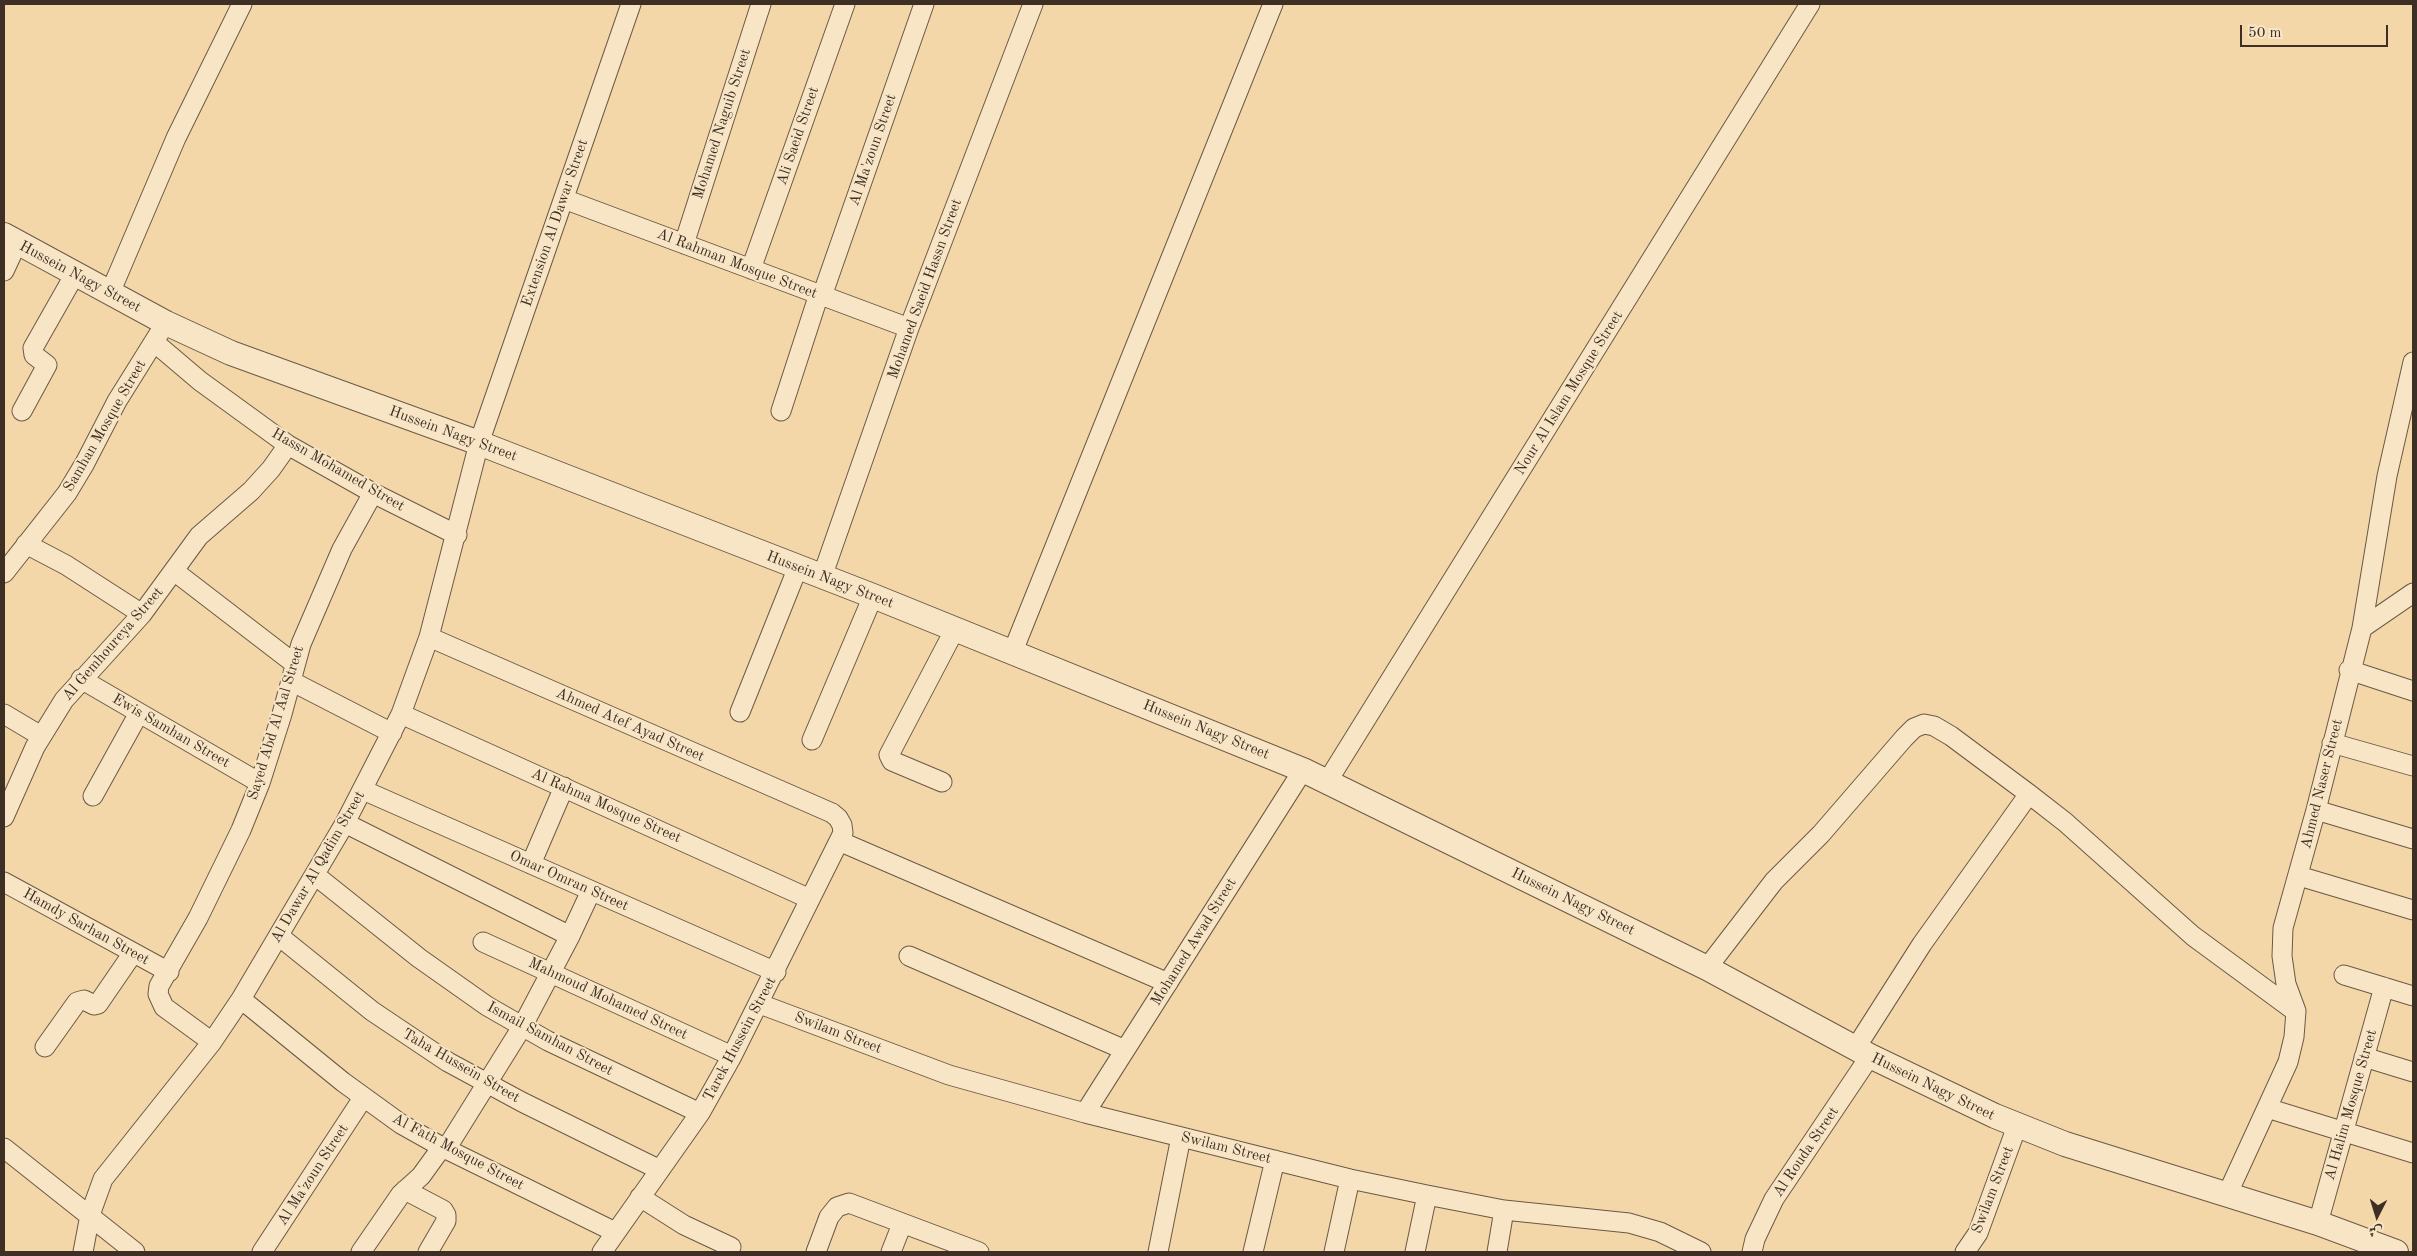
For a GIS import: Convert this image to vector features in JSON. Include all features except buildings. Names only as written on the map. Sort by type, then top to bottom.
[{"type":"street","points":[[110,293],[176,138],[242,4]]},
{"type":"street","name":"Extension Al Dawar Street","points":[[479,443],[631,4]]},
{"type":"street","name":"Mohamed Naguib Street","points":[[684,244],[761,4]]},
{"type":"street","name":"Ali Saeid Street","points":[[751,269],[845,4]]},
{"type":"street","name":"Al Ma'zoun Street","points":[[781,411],[924,4]]},
{"type":"street","name":"Mohamed Saeid Hassn Street","points":[[822,577],[909,328],[1033,4]]},
{"type":"street","points":[[1013,651],[1273,4]]},
{"type":"street","name":"Nour Al Islam Mosque Street","points":[[1327,782],[1810,4]]},
{"type":"street","name":"Al Rahman Mosque Street","points":[[564,199],[909,328]]},
{"type":"street","points":[[4,271],[10,239]]},
{"type":"street","name":"Hussein Nagy Street","points":[[10,239],[110,293],[160,333],[231,353],[479,443],[1013,651],[1303,770],[1707,968],[1862,1053],[2017,1126],[2065,1144],[2318,1224],[2396,1252]]},
{"type":"street","points":[[22,412],[46,366],[34,355],[34,348],[75,274]]},
{"type":"street","name":"Hassn Mohamed Street","points":[[160,333],[200,381],[288,445],[373,493],[457,535]]},
{"type":"street","name":"Samhan Mosque Street","points":[[4,573],[67,492],[90,455],[117,401],[160,333]]},
{"type":"street","name":"Ahmed Naser Street","points":[[2227,1195],[2288,1062],[2294,1037],[2296,1011],[2286,984],[2282,956],[2283,928],[2299,876],[2349,670],[2362,628],[2387,476],[2413,362]]},
{"type":"street","name":"Al Dawar Al Qadim Street","points":[[83,1252],[95,1197],[114,1164],[212,1042],[241,999],[315,876],[392,733],[401,714],[429,637],[457,535],[479,443]]},
{"type":"street","name":"Al Gemhoureya Street","points":[[4,817],[41,736],[64,700],[81,679],[142,614],[199,536],[251,491],[271,469],[288,445]]},
{"type":"street","name":"Sayed Abd Al Aal Street","points":[[212,1042],[164,1007],[160,1002],[158,994],[160,986],[224,866],[260,783],[293,673],[318,600],[342,549],[373,493]]},
{"type":"street","points":[[26,544],[66,565],[142,614]]},
{"type":"street","points":[[740,712],[798,567]]},
{"type":"street","points":[[174,572],[293,673],[392,733]]},
{"type":"street","points":[[2362,628],[2413,593]]},
{"type":"street","points":[[812,740],[873,596]]},
{"type":"street","points":[[942,782],[892,761],[889,755],[955,628]]},
{"type":"street","name":"Ahmed Atef Ayad Street","points":[[429,637],[832,813]]},
{"type":"street","points":[[2349,670],[2413,691]]},
{"type":"street","name":"Ewis Samhan Street","points":[[81,679],[260,783]]},
{"type":"street","points":[[93,796],[139,713]]},
{"type":"street","points":[[4,714],[41,736]]},
{"type":"street","name":"Al Rahma Mosque Street","points":[[401,714],[810,899]]},
{"type":"street","points":[[1707,968],[1774,881],[1822,834],[1914,728],[1924,724],[1934,726],[2029,794],[2064,822],[2193,936],[2296,1011]]},
{"type":"street","points":[[2332,744],[2413,766]]},
{"type":"street","name":"Mohamed Awad Street","points":[[1085,1113],[1303,770]]},
{"type":"street","points":[[531,864],[564,787]]},
{"type":"street","name":"Omar Omran Street","points":[[363,790],[776,972]]},
{"type":"street","name":"Al Rouda Street","points":[[1752,1252],[1774,1199],[1862,1053],[1922,944],[2029,794]]},
{"type":"street","points":[[2316,810],[2413,839]]},
{"type":"street","name":"Tarek Hussein Street","points":[[602,1252],[700,1113],[760,1004],[843,833],[842,825],[832,813]]},
{"type":"street","points":[[345,823],[570,936]]},
{"type":"street","points":[[839,841],[1168,983]]},
{"type":"street","name":"Ismail Samhan Street","points":[[315,876],[426,963],[487,1006],[574,1054],[700,1113]]},
{"type":"street","points":[[2299,876],[2413,910]]},
{"type":"street","name":"Hamdy Sarhan Street","points":[[4,882],[169,972]]},
{"type":"street","points":[[362,1252],[405,1190],[421,1176],[444,1148],[488,1085],[551,973],[591,891]]},
{"type":"street","name":"Taha Hussein Street","points":[[279,936],[410,1038],[488,1085],[660,1170]]},
{"type":"street","name":"Mahmoud Mohamed Street","points":[[483,942],[732,1056]]},
{"type":"street","points":[[45,1047],[77,1002],[81,999],[94,1005],[98,1004],[134,953]]},
{"type":"street","points":[[909,956],[1126,1050]]},
{"type":"street","points":[[2344,975],[2413,996]]},
{"type":"street","name":"Al Halim Mosque Street","points":[[2318,1224],[2384,987]]},
{"type":"street","name":"Al Fath Mosque Street","points":[[241,999],[363,1098],[401,1124],[444,1148],[615,1232]]},
{"type":"street","name":"Swilam Street","points":[[760,1004],[949,1075],[1085,1113],[1350,1179],[1427,1195],[1504,1210],[1629,1223],[1660,1232],[1702,1252]]},
{"type":"street","points":[[2364,1057],[2413,1072]]},
{"type":"street","name":"Al Ma'zoun Street","points":[[262,1252],[363,1098]]},
{"type":"street","points":[[2266,1108],[2413,1153]]},
{"type":"street","name":"Swilam Street","points":[[1965,1252],[1978,1233],[2017,1126]]},
{"type":"street","points":[[1158,1252],[1181,1137]]},
{"type":"street","points":[[4,1148],[135,1252]]},
{"type":"street","points":[[1253,1252],[1275,1160]]},
{"type":"street","points":[[1334,1252],[1350,1179]]},
{"type":"street","points":[[405,1190],[443,1210],[446,1215],[446,1220],[428,1252]]},
{"type":"street","points":[[1415,1252],[1427,1195]]},
{"type":"street","points":[[640,1197],[684,1225],[731,1246]]},
{"type":"street","points":[[816,1252],[829,1218],[837,1207],[850,1203],[902,1224],[946,1246],[979,1252]]},
{"type":"street","points":[[1497,1252],[1504,1210]]},
{"type":"street","points":[[891,1252],[902,1224]]}]
